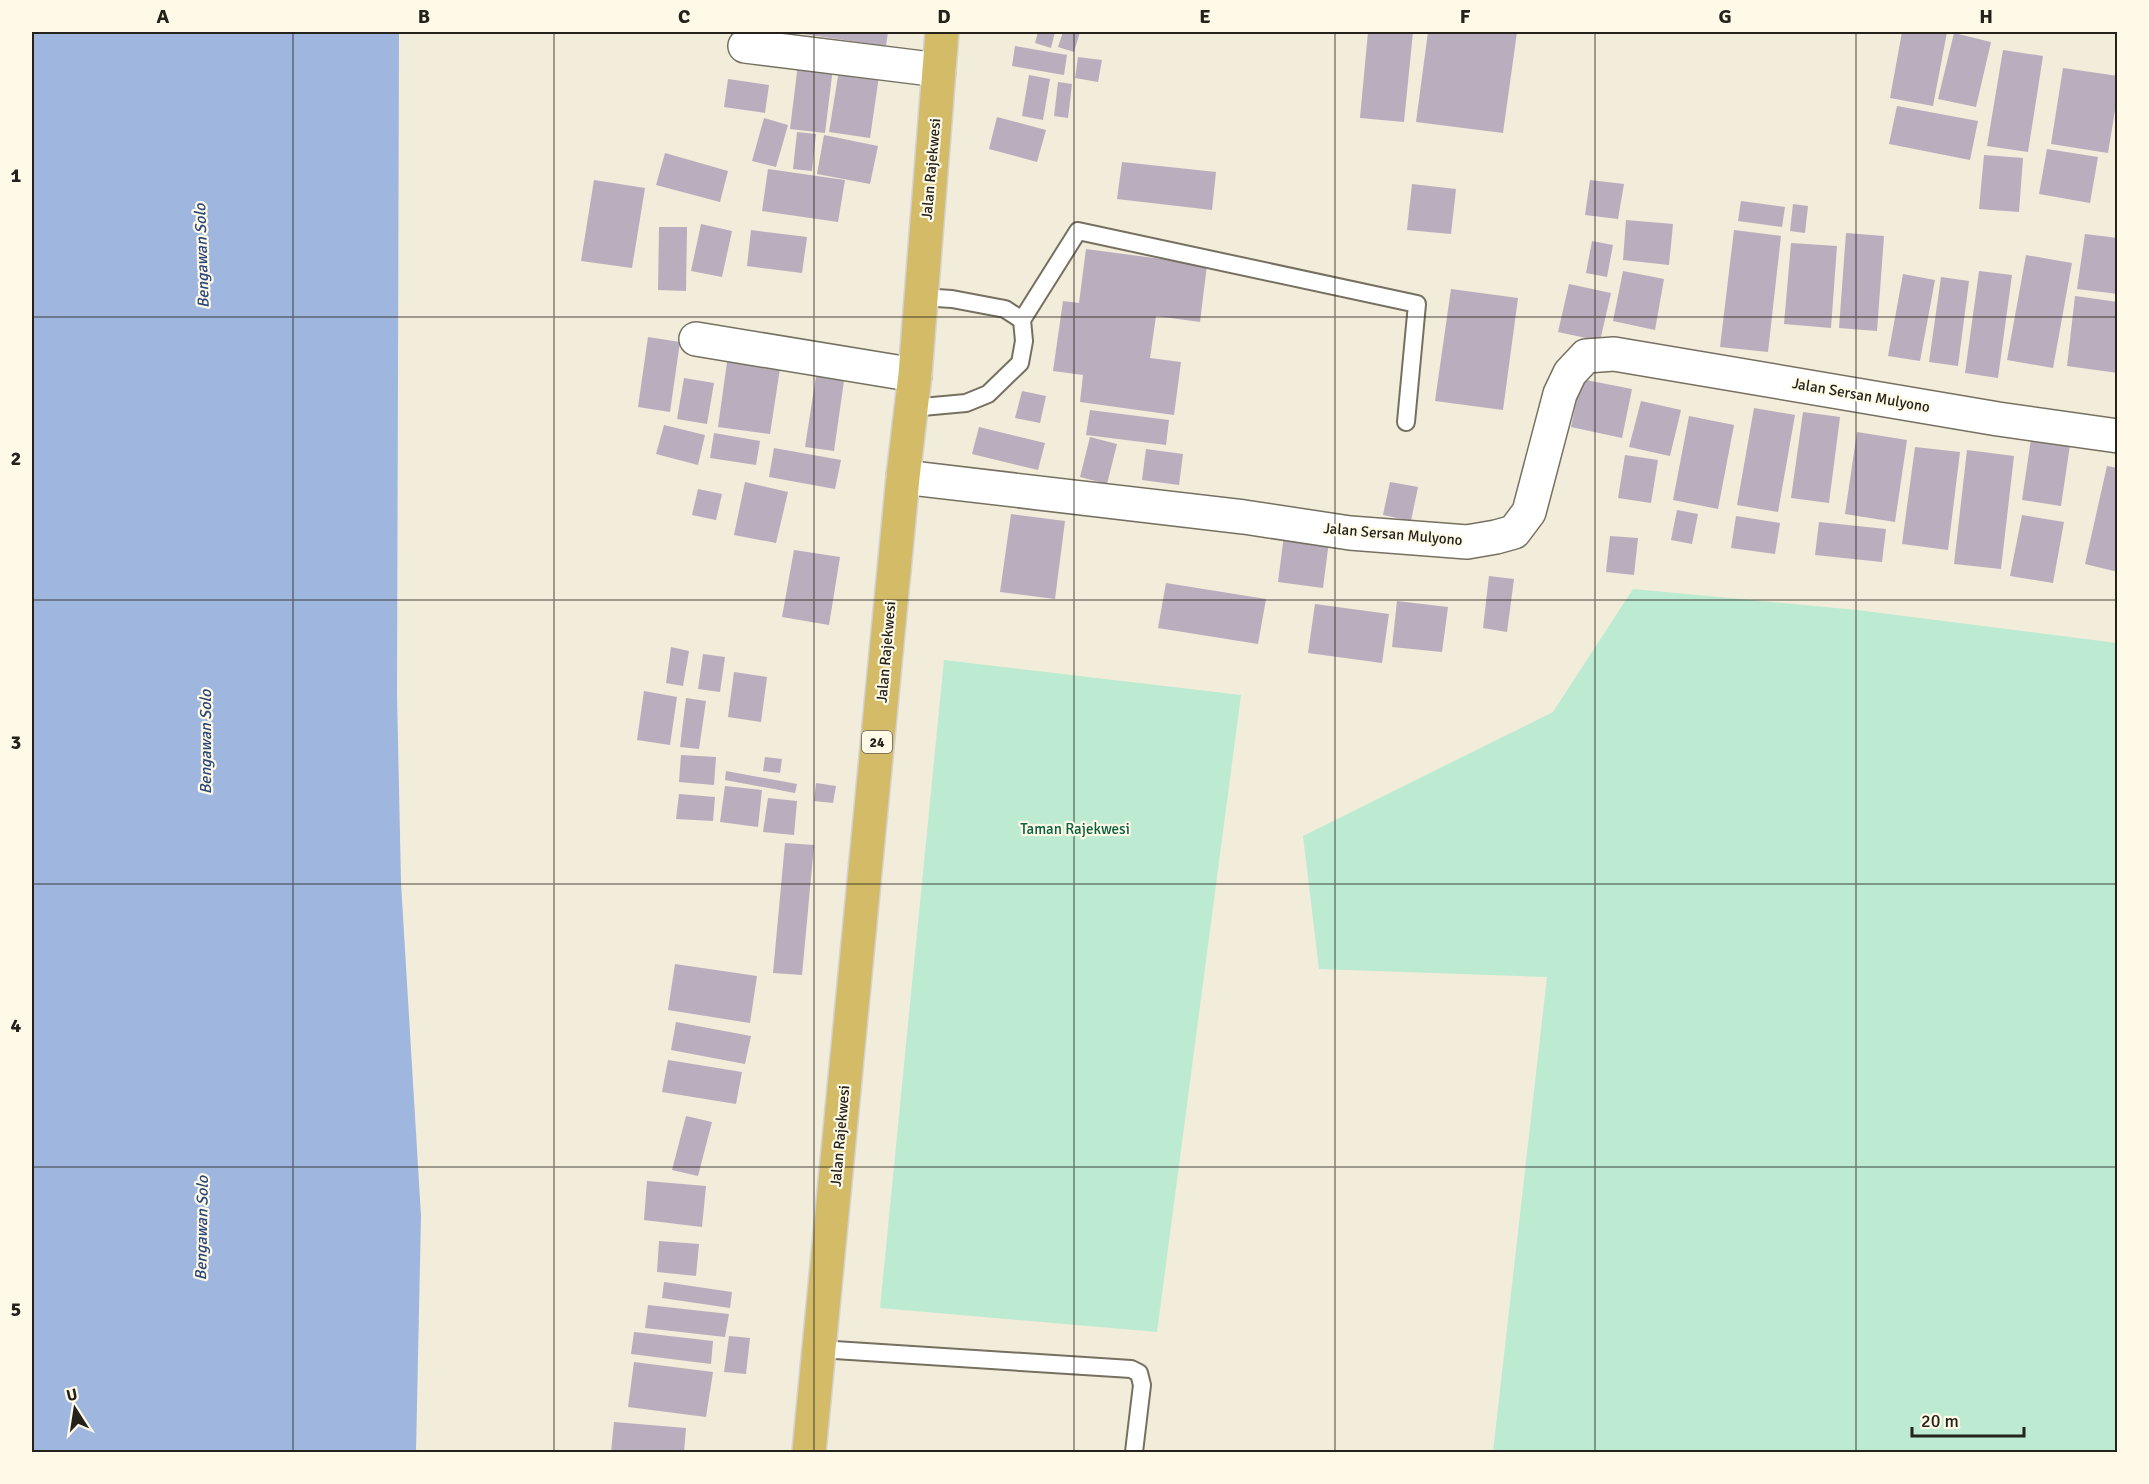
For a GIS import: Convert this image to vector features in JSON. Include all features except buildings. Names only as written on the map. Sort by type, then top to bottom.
[{"type":"highway","name":"Jalan Rajekwesi","points":[[809,1452],[903,477],[915,375],[942,32]]},
{"type":"street","points":[[745,46],[939,70]]},
{"type":"street","points":[[696,339],[915,375]]},
{"type":"street","name":"Jalan Sersan Mulyono","points":[[903,477],[1245,517],[1350,533],[1467,542],[1496,537],[1514,532],[1530,512],[1560,394],[1570,373],[1586,356],[1614,354],[1998,419],[2118,436]]},
{"type":"lane","points":[[911,408],[966,403],[988,394],[1020,363],[1024,341],[1022,320],[1078,231],[1417,304],[1406,422]]},
{"type":"lane","points":[[920,297],[952,299],[1005,309],[1022,320]]},
{"type":"lane","points":[[819,1349],[1131,1369],[1139,1373],[1142,1385],[1134,1452]]},
{"type":"green space","points":[[1633,589],[1857,610],[2117,643],[2117,1452],[1493,1452],[1547,977],[1319,969],[1303,836],[1553,712]]},
{"type":"green space","name":"Taman Rajekwesi","points":[[944,660],[1241,695],[1157,1332],[880,1308]]},
{"type":"water","name":"Bengawan Solo","points":[[32,32],[399,32],[397,694],[401,883],[421,1216],[416,1452],[32,1452]]}]
